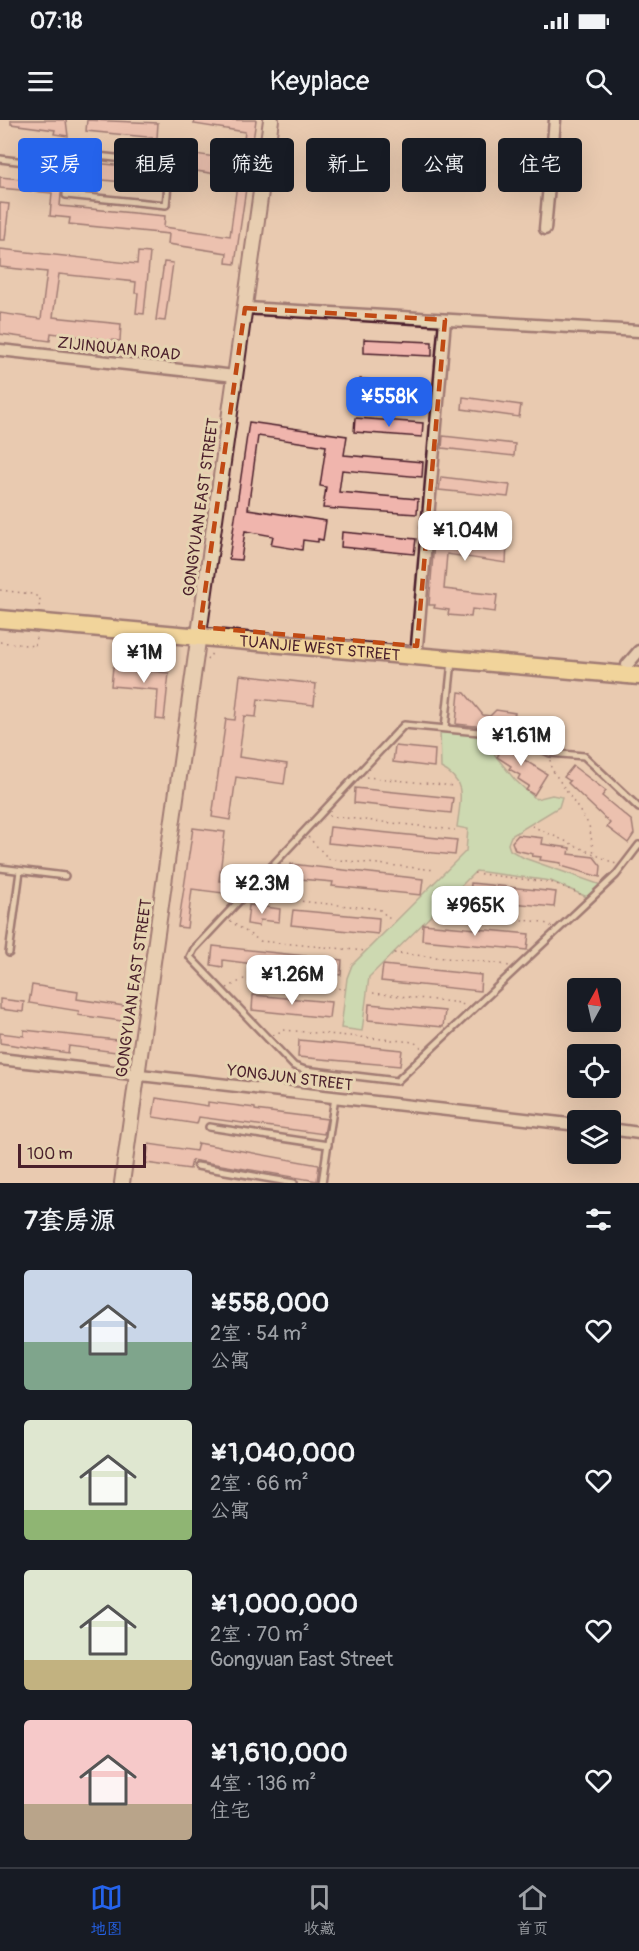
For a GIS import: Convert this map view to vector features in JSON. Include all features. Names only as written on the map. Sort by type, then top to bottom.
[{"type":"main road","name":"TUANJIE WEST STREET","points":[[0,609],[38,617],[417,646],[635,669]]},
{"type":"main road","name":"TUANJIE WEST STREET","points":[[0,619],[38,617]]},
{"type":"main road","name":"TUANJIE WEST STREET","points":[[200,631],[452,658],[635,669]]},
{"type":"street","name":"GONGYUAN EAST STREET","points":[[122,1183],[271,120]]},
{"type":"street","points":[[545,229],[555,120]]},
{"type":"street","points":[[244,308],[639,331]]},
{"type":"street","points":[[417,646],[445,320]]},
{"type":"street","name":"ZIJINQUAN ROAD","points":[[0,350],[235,376]]},
{"type":"street","points":[[635,669],[639,651]]},
{"type":"street","name":"YONGJUN STREET","points":[[0,1059],[567,1124]]},
{"type":"street","points":[[621,1131],[639,1133]]},
{"type":"lane","points":[[70,153],[170,164],[166,205],[66,195],[68,167],[70,153]]},
{"type":"lane","points":[[0,159],[18,161]]},
{"type":"lane","points":[[445,728],[452,658]]},
{"type":"lane","points":[[639,808],[587,758],[550,753],[511,735],[404,725],[194,949],[190,957],[267,1038],[300,1069],[394,1081],[402,1078],[558,931],[622,866],[639,844]]},
{"type":"lane","points":[[0,868],[66,876]]},
{"type":"lane","points":[[9,952],[20,871]]},
{"type":"lane","points":[[322,1183],[335,1097]]},
{"type":"lane","points":[[209,1127],[328,1145]]},
{"type":"lane","points":[[197,1166],[294,1183]]},
{"type":"path","points":[[0,590],[32,594],[40,598],[35,646],[0,642]]},
{"type":"path","points":[[207,660],[214,650]]},
{"type":"path","points":[[550,753],[551,768],[589,825],[594,854]]},
{"type":"path","points":[[356,776],[454,786]]},
{"type":"path","points":[[320,815],[455,830]]},
{"type":"path","points":[[532,826],[622,866]]},
{"type":"path","points":[[304,832],[329,859],[436,870]]},
{"type":"path","points":[[474,873],[554,883],[592,898]]},
{"type":"path","points":[[262,876],[289,900],[379,909],[391,920]]},
{"type":"path","points":[[438,912],[543,922],[558,931]]},
{"type":"path","points":[[224,917],[255,940],[366,951]]},
{"type":"path","points":[[394,953],[497,963],[515,972]]},
{"type":"path","points":[[221,991],[244,979],[345,989]]},
{"type":"path","points":[[373,993],[461,1003],[471,1013]]},
{"type":"path","points":[[267,1038],[284,1030],[414,1041],[429,1053]]},
{"type":"highlighted area","points":[[245,308],[445,320],[417,646],[200,627]]},
{"type":"green space","points":[[440,729],[504,736],[494,754],[515,780],[536,799],[552,795],[562,797],[559,807],[511,836],[508,844],[510,850],[524,858],[601,885],[587,897],[551,881],[476,871],[369,977],[362,1031],[341,1028],[347,978],[352,965],[466,851],[468,829],[457,827],[459,786],[450,773],[441,768]]},
{"type":"building","points":[[11,120],[66,120],[68,136],[54,134],[55,130],[11,124]]},
{"type":"building","points":[[87,120],[158,123],[157,138],[86,131]]},
{"type":"building","points":[[195,120],[256,120],[253,138],[244,138],[245,132],[194,124]]},
{"type":"building","points":[[198,154],[210,156],[210,173],[198,171]]},
{"type":"building","points":[[102,164],[114,165],[114,181],[102,180]]},
{"type":"building","points":[[0,177],[18,179],[18,190],[0,188]]},
{"type":"building","points":[[42,192],[61,192],[60,206],[165,216],[164,227],[230,236],[236,192],[246,192],[235,264],[226,263],[227,253],[168,244],[169,234],[69,224],[70,218],[50,216],[52,193]]},
{"type":"building","points":[[0,203],[9,204],[5,240],[0,240]]},
{"type":"building","points":[[0,249],[137,264],[138,252],[150,253],[144,314],[136,313],[138,293],[135,293],[136,282],[59,274],[53,317],[121,324],[120,341],[102,342],[102,339],[75,336],[75,339],[66,338],[66,335],[51,333],[50,341],[0,334],[0,313],[41,319],[47,272],[0,267]]},
{"type":"building","points":[[164,262],[173,263],[165,321],[156,320]]},
{"type":"building","points":[[364,339],[432,342],[432,356],[364,353]]},
{"type":"building","points":[[360,379],[428,384],[427,399],[359,394]]},
{"type":"building","points":[[463,397],[521,405],[519,417],[462,409]]},
{"type":"building","points":[[355,418],[423,423],[422,437],[354,432]]},
{"type":"building","points":[[249,422],[347,436],[344,455],[423,462],[422,477],[342,470],[339,492],[418,499],[417,514],[323,508],[326,487],[320,486],[326,446],[258,436],[248,509],[326,521],[323,540],[318,539],[318,542],[303,540],[302,550],[271,545],[273,536],[245,531],[241,560],[229,559]]},
{"type":"building","points":[[443,436],[515,444],[514,456],[442,448]]},
{"type":"building","points":[[441,477],[510,485],[508,497],[439,490]]},
{"type":"building","points":[[436,517],[508,525],[506,563],[447,554],[444,589],[497,595],[495,612],[472,609],[471,617],[448,615],[449,610],[429,605]]},
{"type":"building","points":[[342,532],[416,539],[414,554],[341,547]]},
{"type":"building","points":[[113,667],[169,673],[164,720],[156,719],[158,690],[111,686]]},
{"type":"building","points":[[240,675],[316,684],[314,705],[258,699],[256,717],[244,716],[239,757],[287,764],[284,784],[236,777],[230,820],[212,817],[226,719],[235,720]]},
{"type":"building","points":[[459,692],[465,693],[483,715],[490,716],[496,710],[515,713],[513,730],[456,724]]},
{"type":"building","points":[[502,741],[521,752],[518,756],[547,774],[534,795],[526,790],[529,786],[518,779],[520,775],[509,769],[511,766],[497,757],[499,754],[495,752]]},
{"type":"building","points":[[395,746],[435,750],[434,767],[393,762]]},
{"type":"building","points":[[573,766],[606,791],[602,796],[632,821],[634,834],[628,843],[607,827],[610,823],[568,783],[570,781],[564,777]]},
{"type":"building","points":[[355,788],[453,798],[451,813],[354,803]]},
{"type":"building","points":[[330,827],[457,840],[455,855],[328,843]]},
{"type":"building","points":[[193,828],[225,832],[219,881],[224,881],[223,893],[192,889],[187,928],[178,927]]},
{"type":"building","points":[[518,835],[543,838],[542,844],[570,848],[569,854],[594,857],[601,866],[600,877],[561,866],[561,863],[540,860],[541,857],[515,850],[512,842]]},
{"type":"building","points":[[291,864],[423,879],[421,895],[332,886],[333,882],[289,878]]},
{"type":"building","points":[[471,883],[556,892],[554,907],[470,899]]},
{"type":"building","points":[[249,905],[280,909],[279,922],[260,920],[259,926],[247,924]]},
{"type":"building","points":[[293,910],[379,918],[378,934],[291,925]]},
{"type":"building","points":[[423,924],[529,934],[527,950],[422,940]]},
{"type":"building","points":[[213,946],[342,960],[341,975],[253,967],[253,964],[223,960],[223,967],[211,965]]},
{"type":"building","points":[[383,965],[481,975],[480,991],[381,981]]},
{"type":"building","points":[[32,985],[78,992],[77,999],[131,1007],[129,1022],[78,1015],[79,1011],[29,1003]]},
{"type":"building","points":[[253,995],[331,1002],[329,1018],[252,1010]]},
{"type":"building","points":[[0,999],[24,1002],[23,1012],[0,1009]]},
{"type":"building","points":[[369,1004],[445,1011],[443,1027],[368,1020]]},
{"type":"building","points":[[24,1030],[126,1041],[124,1053],[69,1046],[68,1053],[0,1043],[0,1033],[24,1036]]},
{"type":"building","points":[[299,1040],[402,1050],[400,1066],[298,1057]]},
{"type":"building","points":[[156,1098],[208,1106],[208,1102],[327,1119],[324,1134],[199,1117],[197,1124],[153,1117]]},
{"type":"building","points":[[198,1143],[319,1165],[317,1181],[192,1160],[190,1169],[146,1163],[149,1144],[196,1151]]}]
